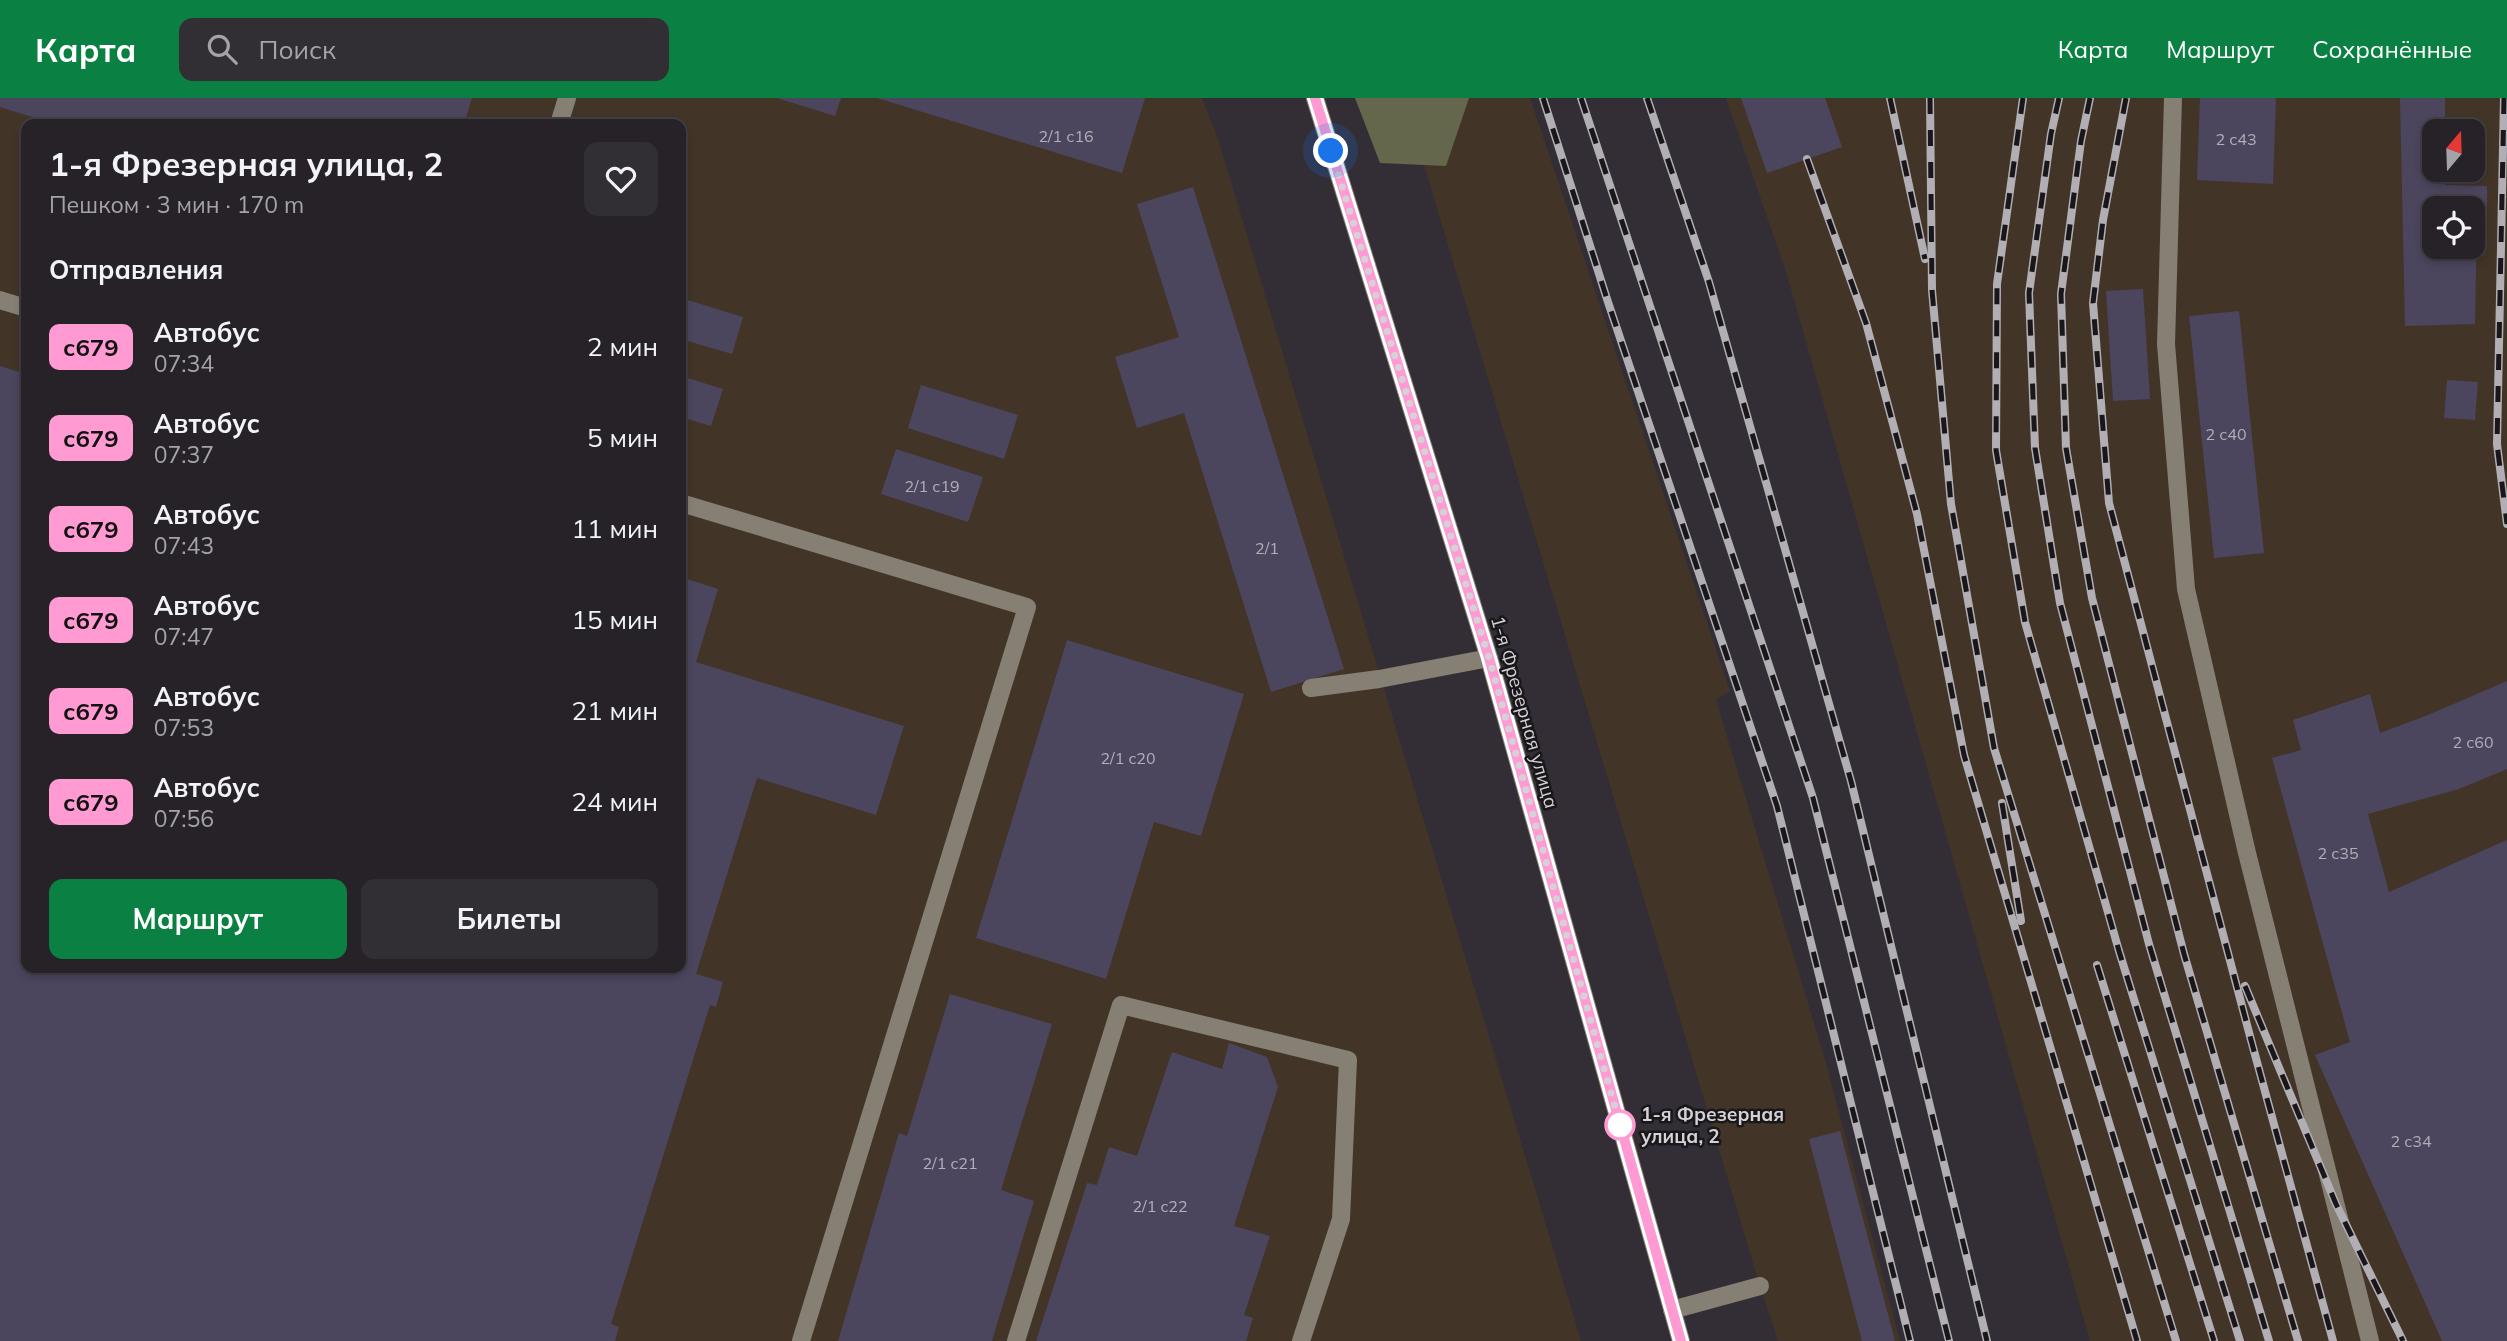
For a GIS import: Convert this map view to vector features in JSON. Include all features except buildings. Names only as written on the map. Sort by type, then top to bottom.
[{"type":"street","points":[[561,119],[567,98]]},
{"type":"street","name":"1-я Фрезерная улица","points":[[1315,98],[1489,658],[1681,1341]]},
{"type":"street","points":[[2174,98],[2166,344],[2186,589],[2247,853],[2370,1341]]},
{"type":"street","points":[[0,300],[21,306]]},
{"type":"street","points":[[686,505],[1027,607],[801,1341]]},
{"type":"street","points":[[1311,688],[1379,680],[1489,658]]},
{"type":"street","points":[[1016,1341],[1121,1005],[1348,1060],[1341,1219],[1301,1341]]},
{"type":"street","points":[[1672,1310],[1760,1286]]},
{"type":"shaded area","points":[[0,98],[1202,98],[1218,139],[1581,1341],[0,1341]]},
{"type":"shaded area","points":[[1404,98],[1530,98],[1730,691],[1716,700],[1824,1056],[1900,1341],[1778,1341]]},
{"type":"shaded area","points":[[1726,98],[2507,98],[2507,1341],[2090,1341],[1787,275]]},
{"type":"green space","points":[[1355,98],[1469,98],[1446,166],[1380,163]]},
{"type":"railway","points":[[1543,98],[1607,299],[1777,806],[1910,1341]]},
{"type":"railway","points":[[1581,98],[1813,798],[1949,1341]]},
{"type":"railway","points":[[1647,98],[1709,282],[1851,781],[1987,1341]]},
{"type":"railway","points":[[1890,98],[1925,259]]},
{"type":"railway","points":[[1930,98],[1932,290],[1951,504],[1994,748],[2176,1341]]},
{"type":"railway","points":[[2023,98],[1997,284],[1996,450],[2025,622],[2119,951],[2240,1341]]},
{"type":"railway","points":[[2059,98],[2051,134],[2029,293],[2035,448],[2060,603],[2149,944],[2269,1341]]},
{"type":"railway","points":[[2090,98],[2081,141],[2061,294],[2066,448],[2092,598],[2184,954],[2298,1341]]},
{"type":"railway","points":[[2126,98],[2103,220],[2093,303],[2109,503],[2333,1341]]},
{"type":"railway","points":[[2504,98],[2497,444],[2507,524]]},
{"type":"railway","points":[[1807,159],[1866,323],[1917,514],[1964,755],[2137,1341]]},
{"type":"railway","points":[[2002,803],[2021,921]]},
{"type":"railway","points":[[2097,965],[2214,1341]]},
{"type":"railway","points":[[2245,986],[2336,1204],[2403,1341]]},
{"type":"bus line","name":"с679","points":[[1315,98],[1489,658],[1681,1341]]},
{"type":"place","name":"1-я Фрезерная улица, 2","points":[[1620,1125]]},
{"type":"route","points":[[1331,151],[1489,658],[1620,1125]]}]
